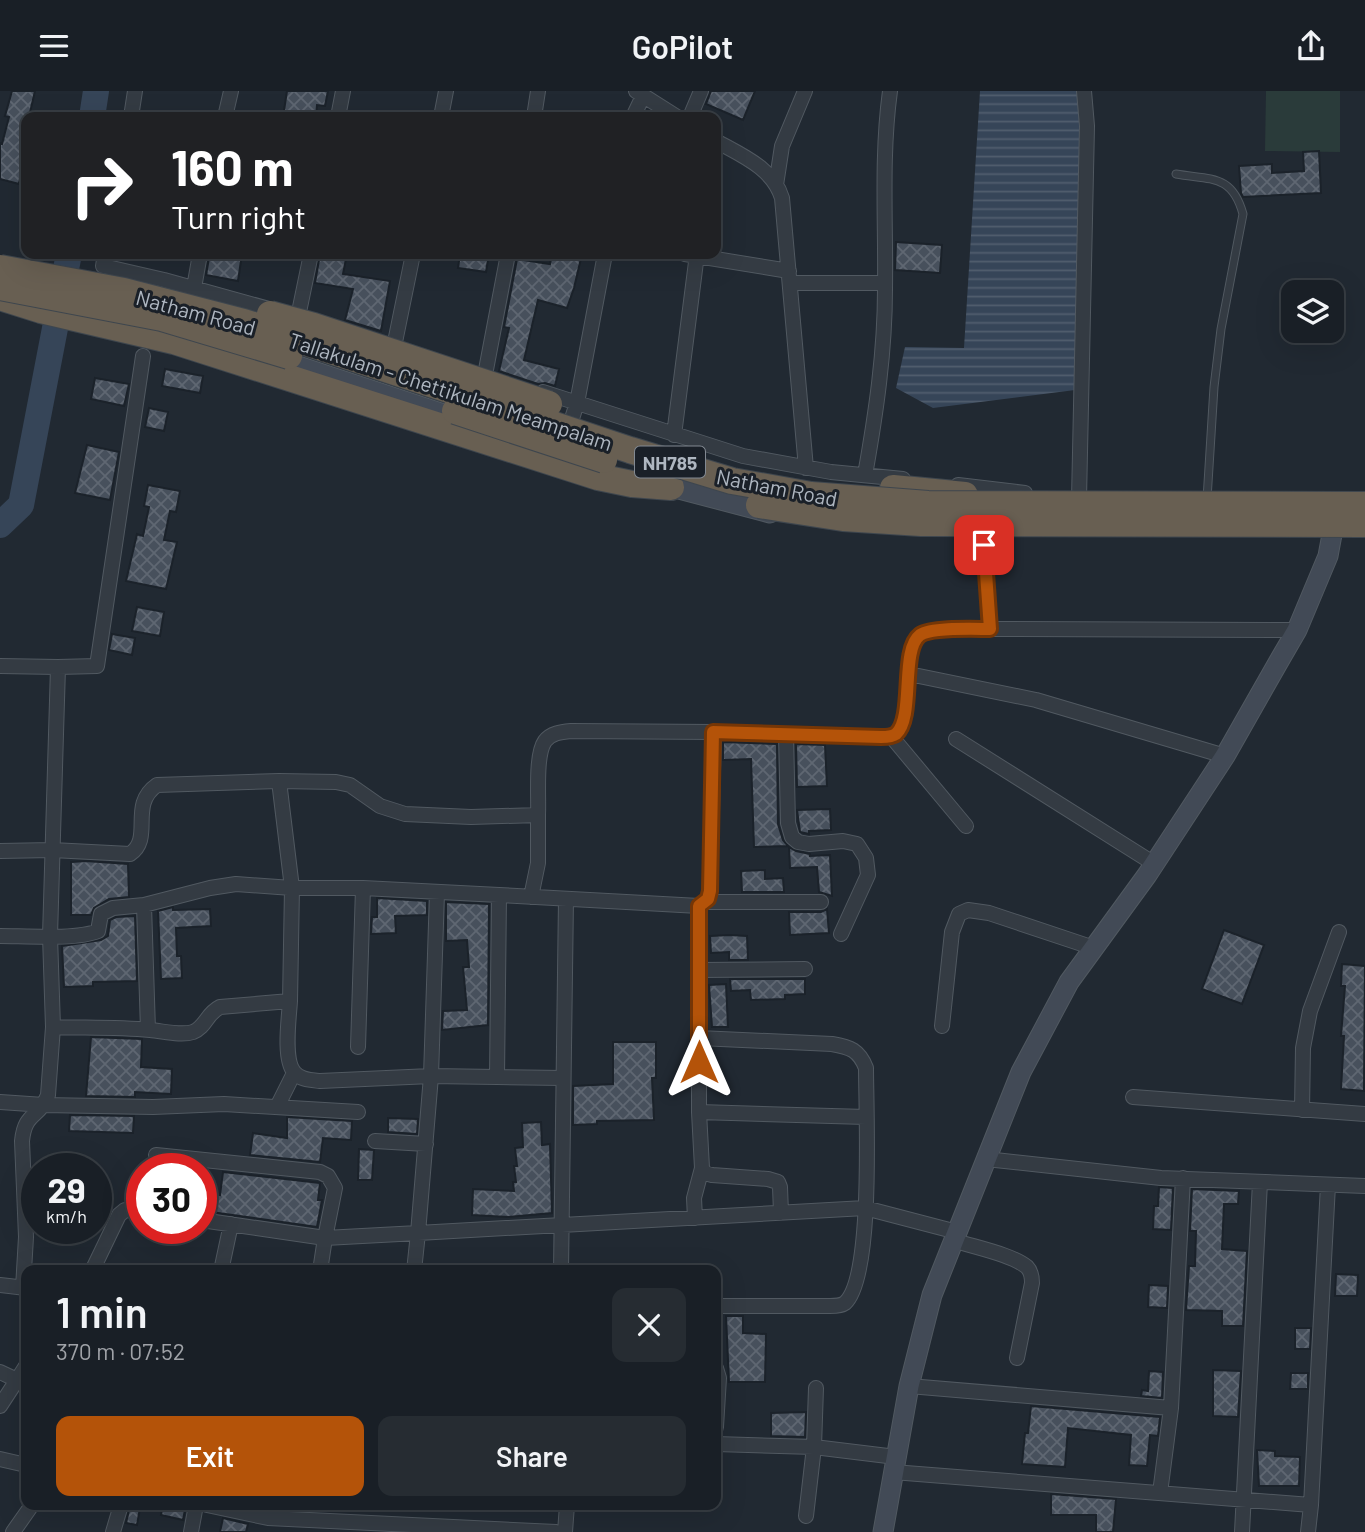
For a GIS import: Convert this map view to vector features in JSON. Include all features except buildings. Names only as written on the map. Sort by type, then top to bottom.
[{"type":"highway","name":"Tallakulam - Chettikulam Meampalam","points":[[0,268],[124,291],[188,297],[244,322],[697,470],[732,481],[787,492],[869,502],[928,504],[1365,505]]},
{"type":"highway","name":"Tallakulam - Chettikulam Meampalam","points":[[0,287],[162,318],[198,328],[685,485],[776,509],[843,518],[921,523],[1365,524]]},
{"type":"highway","points":[[0,295],[41,310],[174,341],[567,468],[616,481],[671,488]]},
{"type":"highway","points":[[188,297],[314,326],[715,458],[810,479],[995,499]]},
{"type":"main road","name":"Natham Road","points":[[0,262],[124,286],[221,310],[713,469],[774,482],[888,496],[995,499],[1365,499]]},
{"type":"main road","name":"Natham Road","points":[[0,295],[119,315],[214,339],[671,488],[766,512],[884,526],[1365,529]]},
{"type":"main road","points":[[883,1532],[909,1386],[932,1294],[1020,1072],[1069,982],[1225,756],[1297,630],[1328,556],[1333,530],[1333,499]]},
{"type":"street","points":[[132,112],[135,91]]},
{"type":"street","points":[[226,112],[230,91]]},
{"type":"street","points":[[339,112],[343,91]]},
{"type":"street","points":[[442,112],[446,91]]},
{"type":"street","points":[[535,112],[538,91]]},
{"type":"street","points":[[692,112],[701,91]]},
{"type":"street","points":[[776,185],[782,146],[805,91]]},
{"type":"street","points":[[865,475],[880,383],[885,283],[885,157],[890,91]]},
{"type":"street","points":[[104,259],[103,266],[188,297],[298,317],[743,456],[806,468],[1075,499],[1087,126],[1084,91]]},
{"type":"street","points":[[634,112],[639,93],[669,112]]},
{"type":"street","points":[[721,144],[770,176],[782,198],[806,468]]},
{"type":"street","points":[[188,297],[199,259]]},
{"type":"street","points":[[298,317],[309,259]]},
{"type":"street","points":[[394,347],[412,259]]},
{"type":"street","points":[[485,375],[507,259]]},
{"type":"street","points":[[562,452],[577,403],[604,259]]},
{"type":"street","points":[[674,435],[692,259]]},
{"type":"street","points":[[714,259],[790,277],[885,283]]},
{"type":"street","points":[[0,666],[97,666],[143,356]]},
{"type":"street","points":[[984,545],[990,629]]},
{"type":"street","points":[[531,897],[539,853],[540,754],[545,740],[555,733],[713,732],[891,736],[898,732],[904,720],[911,654],[915,642],[920,635],[930,631],[1297,630]]},
{"type":"street","points":[[25,1265],[22,1141],[28,1119],[44,1105],[48,1095],[52,1027],[50,936],[58,667]]},
{"type":"street","points":[[909,674],[1036,700],[1225,756]]},
{"type":"street","points":[[695,1218],[694,1198],[702,1168],[699,1112],[699,970],[702,904],[710,891],[713,732]]},
{"type":"street","points":[[786,734],[788,823],[792,837],[798,842],[809,844],[843,841],[857,844],[866,858],[868,875],[841,934]]},
{"type":"street","points":[[891,736],[966,826]]},
{"type":"street","points":[[956,739],[1153,863]]},
{"type":"street","points":[[279,781],[292,888],[288,1050],[289,1063],[294,1073],[304,1079],[320,1081],[431,1076],[563,1078]]},
{"type":"street","points":[[0,851],[52,850],[130,854],[136,850],[140,840],[146,793],[158,785],[336,782],[350,785],[380,806],[405,814],[471,817],[538,815]]},
{"type":"street","points":[[0,936],[91,934],[98,931],[101,914],[113,908],[144,905],[236,884],[702,904],[821,902]]},
{"type":"street","points":[[358,1047],[363,888]]},
{"type":"street","points":[[415,1265],[431,1076],[436,893]]},
{"type":"street","points":[[497,1077],[499,895]]},
{"type":"street","points":[[561,1265],[566,899]]},
{"type":"street","points":[[144,905],[148,1030]]},
{"type":"street","points":[[942,1026],[952,932],[959,914],[977,910],[1094,948]]},
{"type":"street","points":[[1302,1110],[1303,1048],[1310,1011],[1339,932]]},
{"type":"street","points":[[699,970],[805,969]]},
{"type":"street","points":[[52,1027],[187,1033],[204,1025],[212,1011],[220,1007],[290,1001]]},
{"type":"street","points":[[699,1038],[832,1044],[852,1048],[862,1057],[866,1068],[862,1259],[854,1286],[844,1304],[721,1306]]},
{"type":"street","points":[[276,1107],[294,1073]]},
{"type":"street","points":[[1133,1097],[1365,1114]]},
{"type":"street","points":[[0,1102],[153,1107],[223,1104],[358,1112]]},
{"type":"street","points":[[699,1112],[866,1117]]},
{"type":"street","points":[[375,1141],[426,1144]]},
{"type":"street","points":[[986,1159],[1183,1178],[1365,1186]]},
{"type":"street","points":[[217,1161],[320,1172],[328,1176],[335,1188],[321,1265]]},
{"type":"street","points":[[702,1168],[705,1173],[712,1175],[778,1182],[781,1213]]},
{"type":"street","points":[[1160,1493],[1171,1408],[1183,1178]]},
{"type":"street","points":[[1242,1532],[1260,1182]]},
{"type":"street","points":[[1308,1532],[1328,1185]]},
{"type":"street","points":[[217,1222],[325,1238],[865,1208],[955,1236],[1026,1267],[1032,1274],[1032,1283],[1017,1358]]},
{"type":"street","points":[[96,1265],[119,1215],[126,1210]]},
{"type":"street","points":[[222,1265],[231,1224]]},
{"type":"street","points":[[0,1285],[21,1288]]},
{"type":"street","points":[[0,1372],[21,1381]]},
{"type":"street","points":[[0,1406],[21,1382]]},
{"type":"street","points":[[909,1386],[1171,1408]]},
{"type":"street","points":[[806,1516],[814,1447],[816,1388]]},
{"type":"street","points":[[721,1444],[814,1447],[894,1465],[1160,1493],[1311,1505]]},
{"type":"street","points":[[0,1459],[21,1464]]},
{"type":"street","points":[[13,1532],[28,1510]]},
{"type":"street","points":[[113,1532],[120,1510]]},
{"type":"street","points":[[191,1532],[195,1510]]},
{"type":"street","points":[[565,1532],[567,1510]]},
{"type":"street","points":[[273,1511],[314,1526],[556,1532]]},
{"type":"lane","points":[[1176,174],[1223,182],[1232,188],[1239,198],[1243,213],[1215,375],[1207,499]]},
{"type":"shaded area","points":[[1266,91],[1340,91],[1340,152],[1265,151]]},
{"type":"water","points":[[980,91],[1079,91],[1075,390],[933,408],[896,388],[905,347],[964,348]]},
{"type":"waterway","points":[[93,112],[96,91]]},
{"type":"waterway","points":[[66,269],[68,259]]},
{"type":"waterway","points":[[0,525],[21,505],[56,323]]},
{"type":"route","points":[[699,1062],[699,906],[708,899],[710,891],[713,732],[881,737],[898,732],[904,720],[911,654],[920,635],[930,631],[990,629],[984,545]]}]
